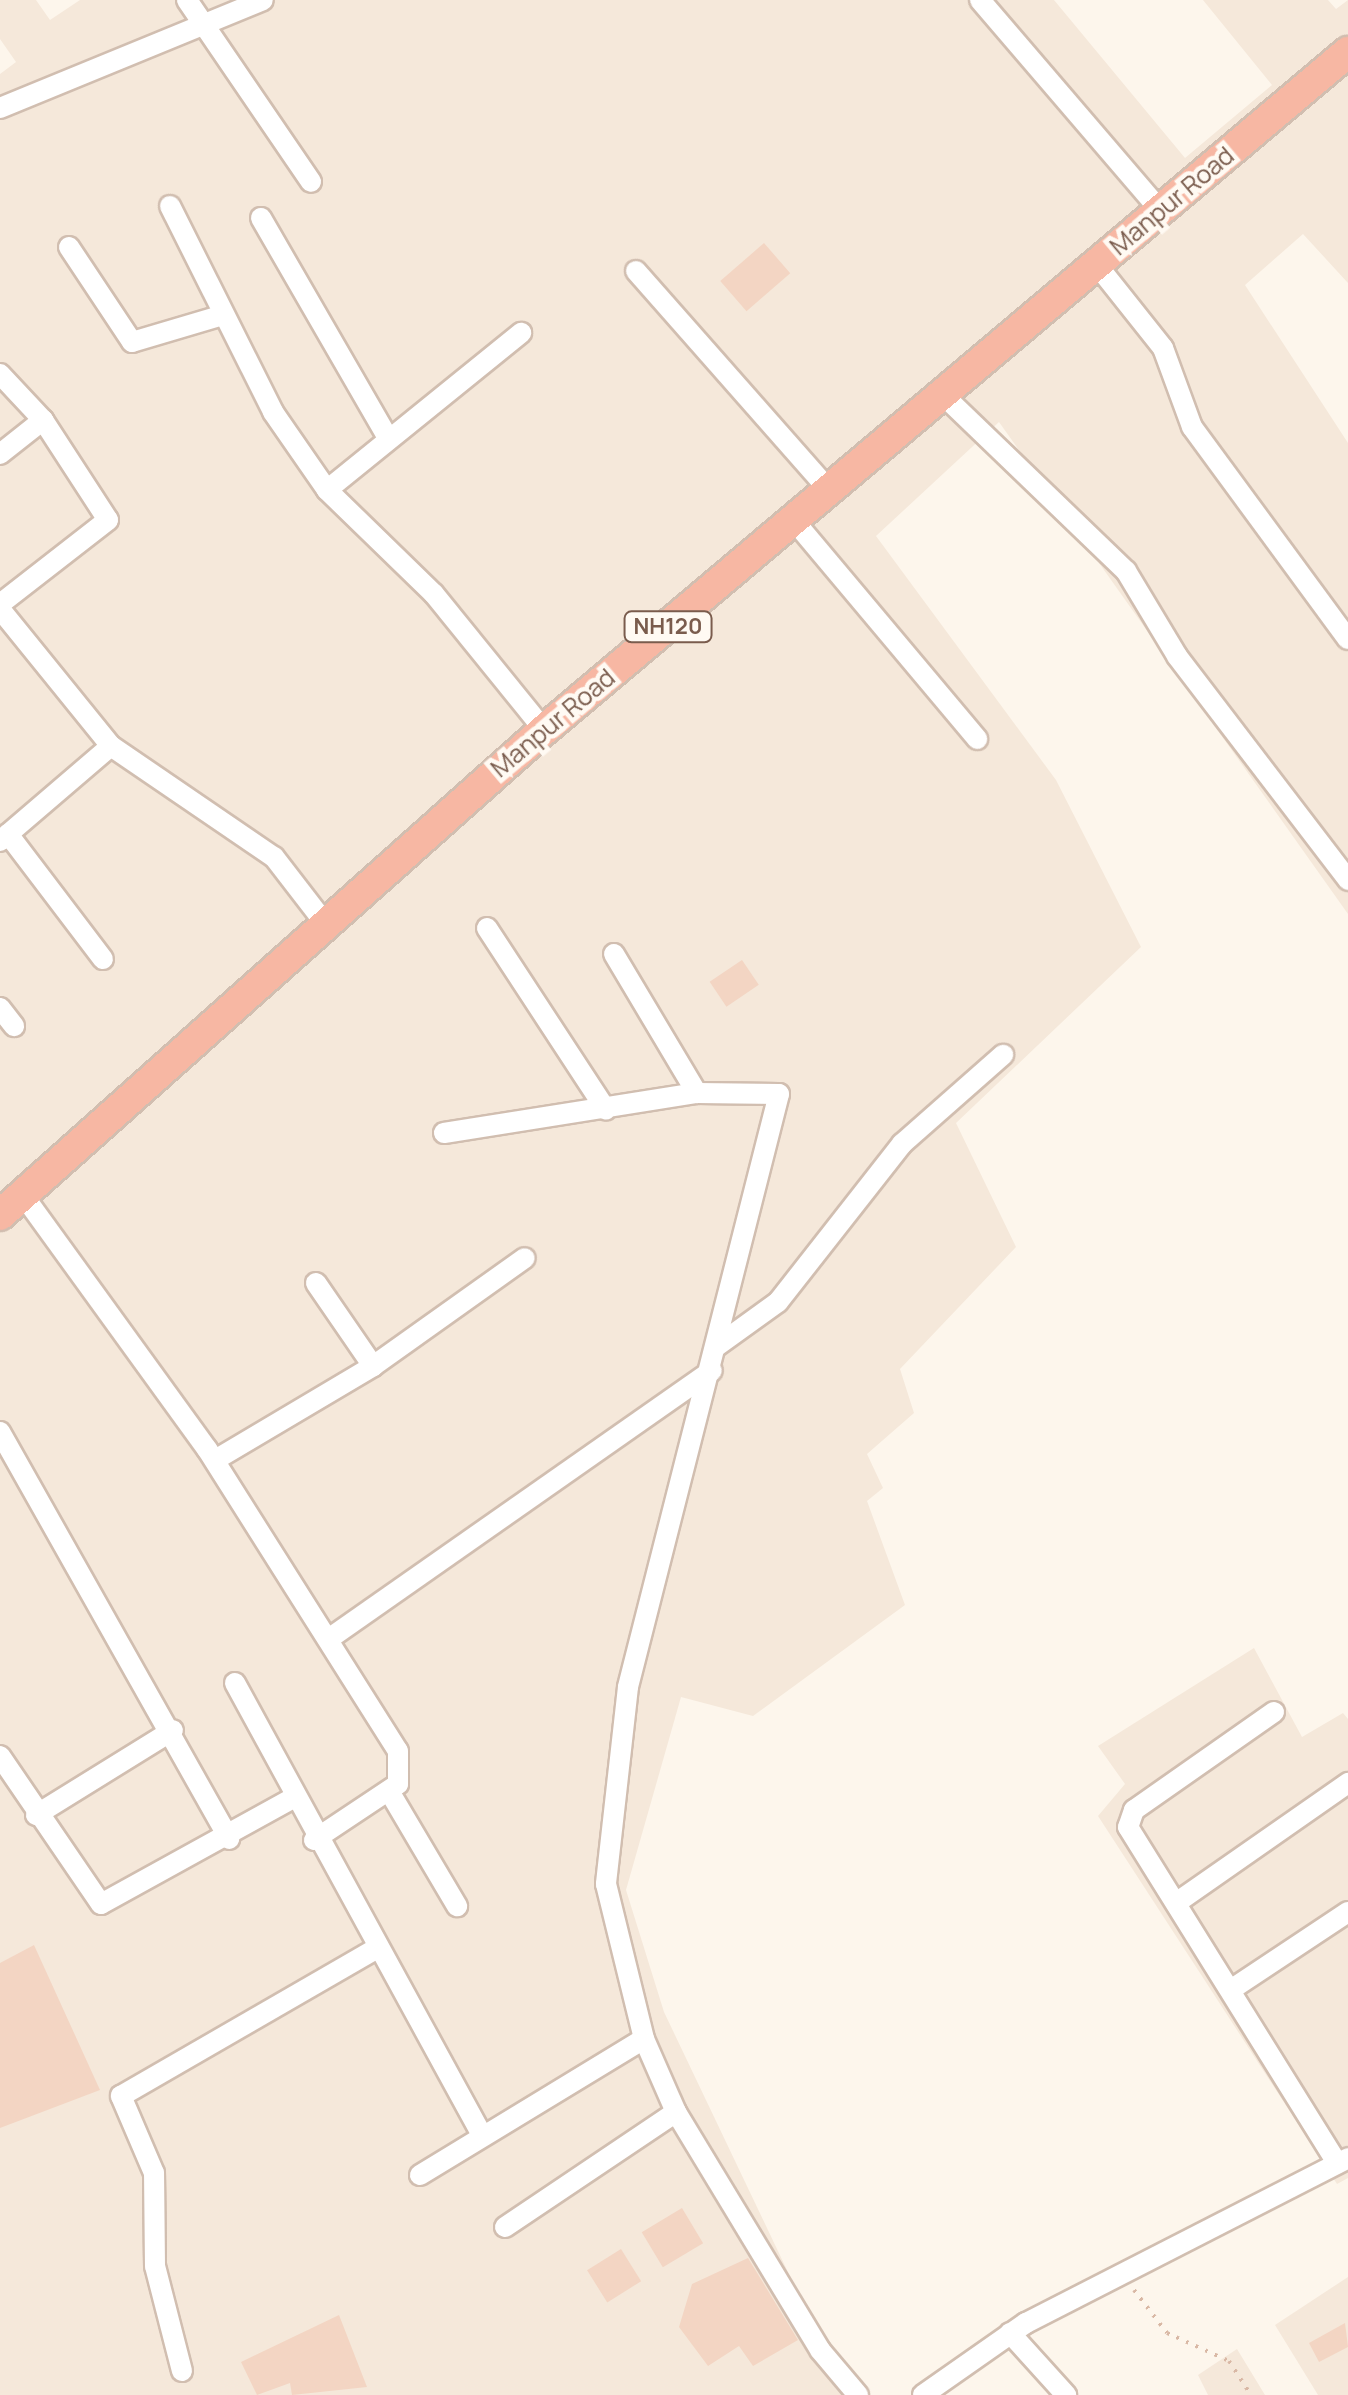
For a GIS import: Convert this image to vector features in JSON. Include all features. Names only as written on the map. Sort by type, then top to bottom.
[{"type":"highway","name":"Manpur Road","points":[[11,1205],[324,922],[544,730],[796,523],[1348,52]]},
{"type":"street","points":[[187,0],[312,182]]},
{"type":"street","points":[[0,108],[198,20],[263,0]]},
{"type":"street","points":[[980,0],[1161,210]]},
{"type":"street","points":[[170,206],[223,315],[327,490],[434,594],[544,730]]},
{"type":"street","points":[[261,218],[387,436]]},
{"type":"street","points":[[69,247],[132,342],[223,315]]},
{"type":"street","points":[[1097,265],[1163,348],[1192,427],[1348,638]]},
{"type":"street","points":[[636,271],[831,492]]},
{"type":"street","points":[[327,490],[387,436],[521,334]]},
{"type":"street","points":[[0,374],[43,420],[108,520],[0,607],[111,746],[274,857],[324,922]]},
{"type":"street","points":[[943,396],[1126,571],[1178,656],[1348,880]]},
{"type":"street","points":[[0,454],[43,420]]},
{"type":"street","points":[[796,523],[977,738]]},
{"type":"street","points":[[102,959],[4,838],[111,746]]},
{"type":"street","points":[[487,928],[606,1110]]},
{"type":"street","points":[[614,954],[698,1093]]},
{"type":"street","points":[[0,1008],[14,1026]]},
{"type":"street","points":[[717,1346],[778,1302],[902,1144],[1002,1055]]},
{"type":"street","points":[[444,1133],[698,1093],[773,1089],[780,1098],[612,1765],[606,1884],[644,2040],[676,2112],[810,2334],[858,2395]]},
{"type":"street","points":[[11,1205],[215,1460],[398,1751],[402,1775],[389,1791],[314,1840]]},
{"type":"street","points":[[215,1460],[373,1366],[525,1258]]},
{"type":"street","points":[[316,1283],[373,1366]]},
{"type":"street","points":[[330,1638],[712,1371]]},
{"type":"street","points":[[0,1432],[173,1730],[229,1839]]},
{"type":"street","points":[[235,1684],[314,1840],[482,2134]]},
{"type":"street","points":[[923,2395],[1010,2333],[1126,2278],[1342,2160],[1176,1903],[1127,1818],[1274,1712]]},
{"type":"street","points":[[36,1816],[173,1730]]},
{"type":"street","points":[[0,1756],[36,1816],[102,1904],[229,1839],[292,1798]]},
{"type":"street","points":[[1176,1903],[1348,1783]]},
{"type":"street","points":[[389,1791],[457,1906]]},
{"type":"street","points":[[1232,1989],[1348,1912]]},
{"type":"street","points":[[182,2371],[155,2266],[154,2173],[121,2096],[376,1948]]},
{"type":"street","points":[[420,2175],[482,2134],[644,2040]]},
{"type":"street","points":[[505,2227],[676,2112]]},
{"type":"street","points":[[1010,2333],[1066,2395]]},
{"type":"path","points":[[1126,2278],[1168,2334],[1221,2354],[1251,2395]]},
{"type":"shaded area","points":[[0,0],[36,0],[50,20],[80,0],[1054,0],[1185,158],[1272,85],[1203,0],[1328,0],[1336,9],[1348,0],[1348,283],[1303,234],[1245,285],[1348,443],[1348,914],[999,422],[876,536],[1056,780],[1141,947],[956,1123],[1016,1247],[900,1369],[914,1413],[867,1454],[883,1488],[867,1501],[905,1605],[753,1716],[681,1697],[626,1890],[664,2012],[827,2354],[862,2395],[0,2395],[0,74],[16,62],[0,39]]},
{"type":"shaded area","points":[[1254,1648],[1302,1737],[1343,1713],[1348,1719],[1348,2178],[1337,2184],[1098,1816],[1125,1784],[1098,1746]]},
{"type":"shaded area","points":[[1348,2277],[1348,2395],[1318,2395],[1275,2325]]},
{"type":"shaded area","points":[[1237,2349],[1265,2395],[1208,2395],[1198,2375]]},
{"type":"building","points":[[764,243],[790,273],[746,311],[720,281]]},
{"type":"building","points":[[742,960],[759,985],[726,1007],[710,982]]},
{"type":"building","points":[[34,1945],[100,2090],[0,2128],[0,1963]]},
{"type":"building","points":[[682,2208],[703,2243],[663,2267],[642,2232]]},
{"type":"building","points":[[621,2249],[641,2281],[607,2302],[587,2270]]},
{"type":"building","points":[[748,2258],[798,2340],[753,2366],[739,2346],[708,2366],[679,2327],[692,2284]]},
{"type":"building","points":[[339,2315],[367,2387],[292,2395],[290,2383],[257,2395],[241,2362]]},
{"type":"building","points":[[1345,2323],[1348,2347],[1319,2362],[1309,2343]]}]
